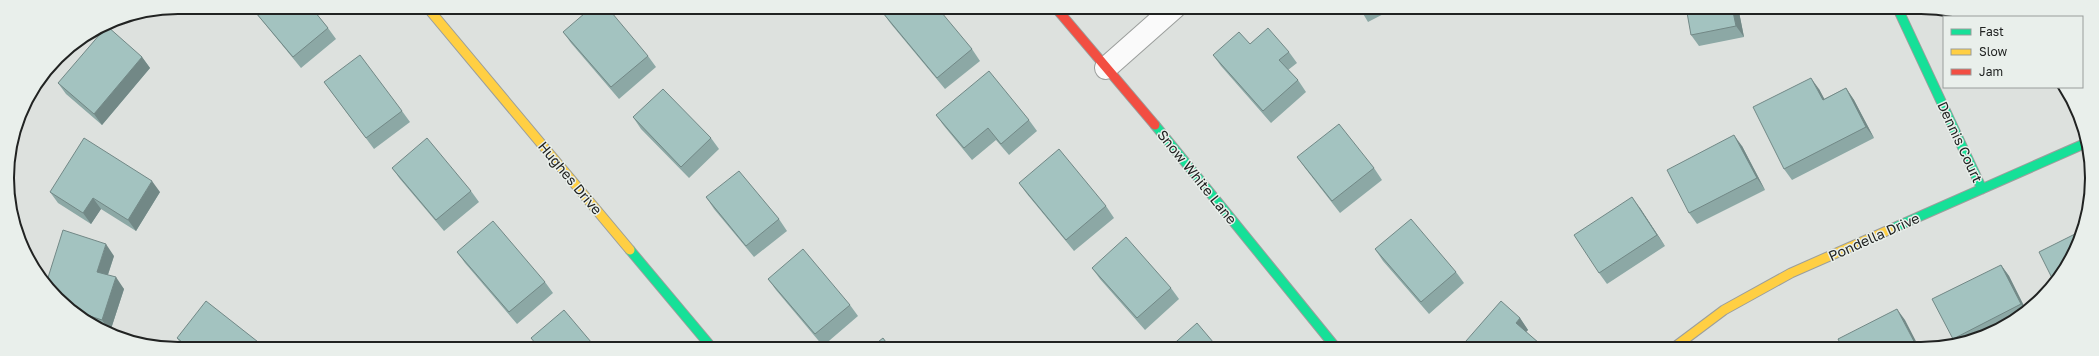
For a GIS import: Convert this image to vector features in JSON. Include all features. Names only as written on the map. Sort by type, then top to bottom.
[{"type":"street","name":"Hughes Drive","points":[[433,14],[707,342]]},
{"type":"street","name":"Snow White Lane","points":[[1061,14],[1331,342]]},
{"type":"street","points":[[1106,68],[1167,14]]},
{"type":"street","name":"Dennis Court","points":[[1900,14],[1982,189]]},
{"type":"street","name":"Pondella Drive","points":[[1681,342],[1724,310],[1791,273],[2082,145]]},
{"type":"building","points":[[257,14],[317,14],[328,28],[293,57]]},
{"type":"building","points":[[584,14],[613,14],[648,56],[611,87],[563,32]]},
{"type":"building","points":[[884,14],[943,14],[972,49],[937,78]]},
{"type":"building","points":[[1687,14],[1733,14],[1736,26],[1691,35]]},
{"type":"building","points":[[1268,28],[1289,52],[1279,60],[1298,80],[1263,111],[1213,55],[1239,32],[1250,44]]},
{"type":"building","points":[[110,29],[142,57],[94,114],[58,83],[101,33]]},
{"type":"building","points":[[360,55],[402,111],[366,138],[324,82]]},
{"type":"building","points":[[989,71],[1029,120],[1001,144],[988,128],[964,148],[936,115]]},
{"type":"building","points":[[1811,78],[1823,100],[1846,88],[1866,127],[1784,169],[1753,107]]},
{"type":"building","points":[[663,89],[711,138],[681,167],[633,117]]},
{"type":"building","points":[[1339,124],[1374,168],[1332,201],[1297,157]]},
{"type":"building","points":[[1734,135],[1757,178],[1689,213],[1667,170]]},
{"type":"building","points":[[84,138],[152,181],[128,220],[93,198],[83,213],[50,192]]},
{"type":"building","points":[[427,138],[471,191],[436,220],[392,168]]},
{"type":"building","points":[[1059,149],[1106,206],[1066,240],[1019,183]]},
{"type":"building","points":[[739,171],[779,219],[746,246],[706,197]]},
{"type":"building","points":[[1632,197],[1657,235],[1599,273],[1574,235]]},
{"type":"building","points":[[1411,219],[1456,272],[1421,302],[1375,249]]},
{"type":"building","points":[[493,221],[545,282],[509,312],[457,252]]},
{"type":"building","points":[[63,230],[106,244],[97,272],[116,277],[102,320],[90,316],[78,308],[62,294],[48,278]]},
{"type":"building","points":[[2075,234],[2068,251],[2052,277],[2039,252]]},
{"type":"building","points":[[1126,237],[1171,288],[1137,318],[1092,268]]},
{"type":"building","points":[[803,249],[850,305],[815,334],[768,279]]},
{"type":"building","points":[[2001,265],[2021,304],[1953,339],[1932,299]]},
{"type":"building","points":[[206,301],[258,342],[182,342],[177,338]]},
{"type":"building","points":[[1501,301],[1520,318],[1516,323],[1538,342],[1467,342],[1466,341]]},
{"type":"building","points":[[1897,309],[1914,342],[1840,342],[1838,339]]},
{"type":"building","points":[[564,310],[591,342],[534,342],[531,338]]},
{"type":"building","points":[[1197,323],[1213,342],[1176,342]]},
{"type":"building","points":[[883,338],[886,342],[878,342]]},
{"type":"traffic: fast","points":[[1900,14],[1982,189]]},
{"type":"traffic: fast","points":[[1155,125],[1331,342]]},
{"type":"traffic: fast","points":[[1891,229],[2082,145]]},
{"type":"traffic: fast","points":[[630,250],[707,342]]},
{"type":"traffic: slow","points":[[433,14],[630,250]]},
{"type":"traffic: slow","points":[[1681,342],[1724,310],[1791,273],[1891,229]]},
{"type":"traffic: jam","points":[[1061,14],[1155,125]]}]
